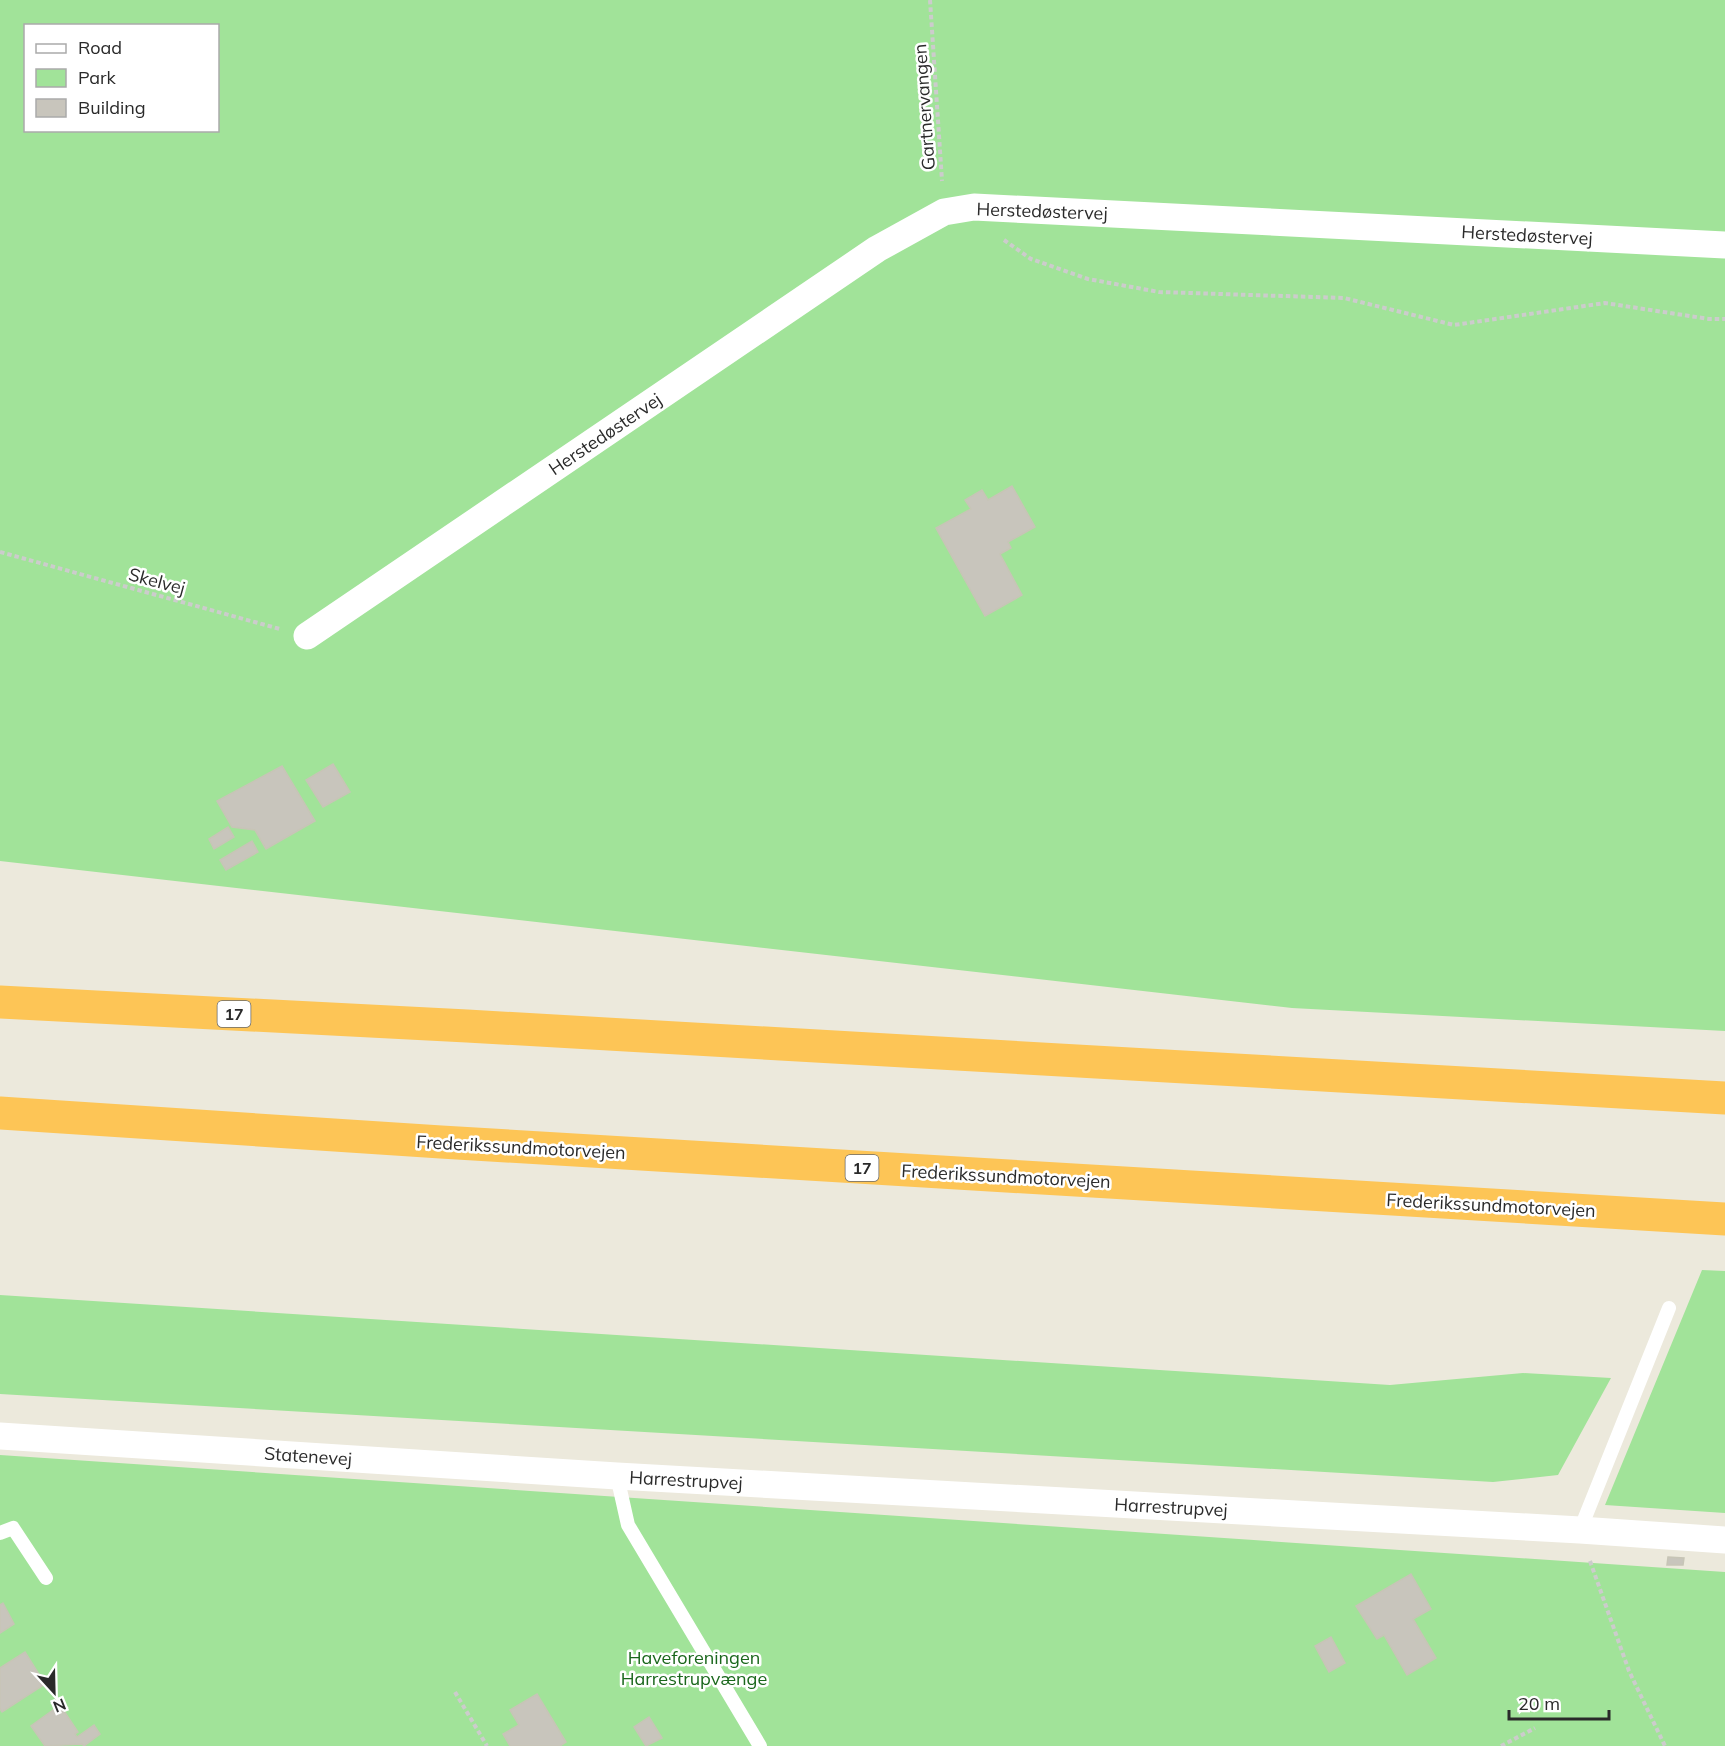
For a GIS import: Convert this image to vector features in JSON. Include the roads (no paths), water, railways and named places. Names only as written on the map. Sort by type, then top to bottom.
[{"type":"highway","name":"17","points":[[0,1002],[467,1026],[1725,1098]]},
{"type":"highway","name":"Frederikssundmotorvejen","points":[[0,1113],[452,1143],[1725,1220]]},
{"type":"street","name":"Herstedøstervej","points":[[307,636],[877,249],[945,212],[974,207],[1725,245]]},
{"type":"street","name":"Statenevej","points":[[0,1436],[617,1476]]},
{"type":"street","name":"Harrestrupvej","points":[[617,1476],[1725,1540]]},
{"type":"lane","points":[[1580,1530],[1669,1308]]},
{"type":"lane","points":[[617,1476],[628,1525],[760,1746]]},
{"type":"lane","points":[[0,1533],[13,1528],[46,1578]]},
{"type":"park label","name":"Haveforeningen Harrestrupvænge","points":[[694,1667]]}]
